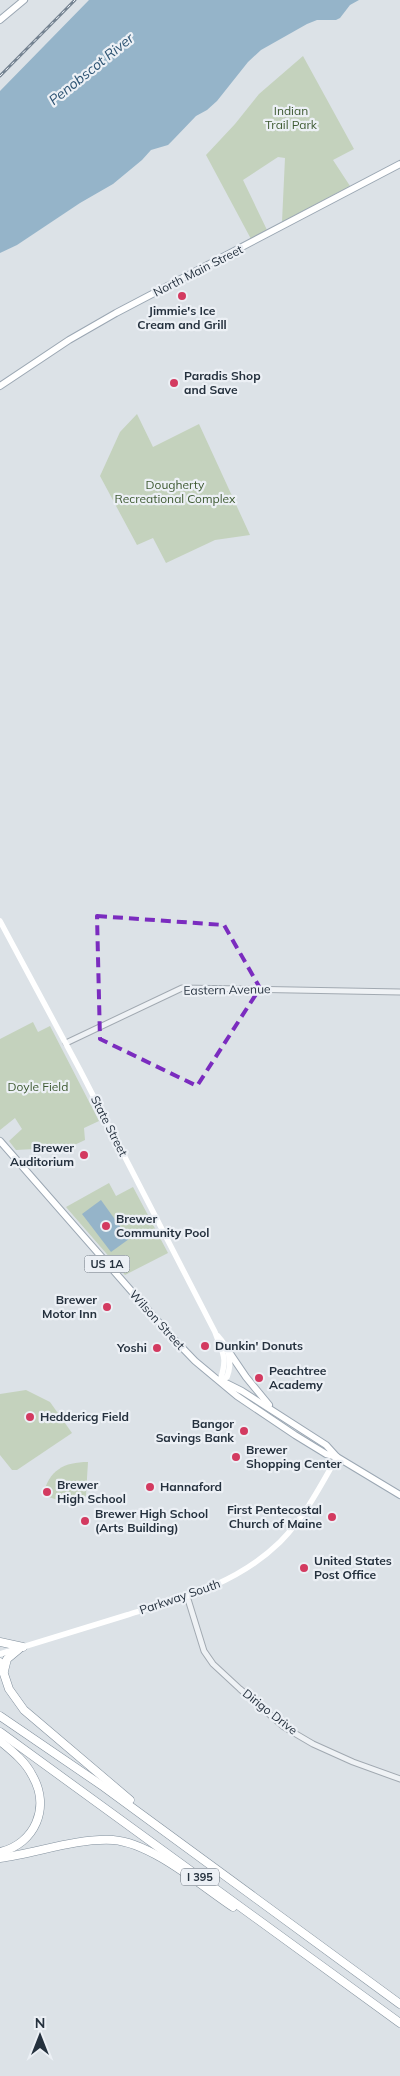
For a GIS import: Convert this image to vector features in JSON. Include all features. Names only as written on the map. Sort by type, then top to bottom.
[{"type":"highway","points":[[0,1642],[21,1648]]},
{"type":"highway","points":[[4,1675],[6,1662],[21,1648]]},
{"type":"highway","points":[[0,1662],[11,1693],[27,1714],[169,1834]]},
{"type":"highway","name":"I 395","points":[[0,1716],[92,1778],[400,2004]]},
{"type":"highway","name":"I 395","points":[[0,1732],[400,2023]]},
{"type":"highway","points":[[0,1741],[30,1771],[38,1788],[41,1803],[37,1822],[28,1837],[13,1848],[0,1852]]},
{"type":"highway","points":[[0,1858],[92,1841],[114,1840],[128,1843],[156,1855],[242,1913],[281,1936]]},
{"type":"main road","points":[[0,20],[24,0]]},
{"type":"main road","name":"North Main Street","points":[[0,386],[69,340],[116,313],[400,164]]},
{"type":"main road","name":"State Street","points":[[0,920],[66,1043],[215,1332],[225,1359],[220,1381]]},
{"type":"main road","name":"Wilson Street","points":[[0,1141],[169,1334],[195,1361],[237,1396],[295,1435],[400,1495]]},
{"type":"main road","name":"State Street","points":[[215,1332],[227,1349]]},
{"type":"main road","points":[[220,1381],[227,1377],[230,1370],[227,1349]]},
{"type":"main road","points":[[227,1349],[246,1377],[277,1414]]},
{"type":"main road","name":"Wilson Street","points":[[220,1381],[242,1391],[326,1445],[336,1457]]},
{"type":"main road","name":"Parkway South","points":[[0,1654],[187,1596],[215,1586],[238,1574],[275,1546],[288,1533],[307,1508],[336,1457]]},
{"type":"street","name":"Eastern Avenue","points":[[66,1043],[182,988],[400,992]]},
{"type":"street","name":"Dirigo Drive","points":[[187,1596],[204,1651],[213,1664],[284,1727],[313,1744],[353,1762],[400,1779]]},
{"type":"highlighted area","points":[[97,916],[224,925],[260,988],[197,1086],[100,1039]]},
{"type":"green space","name":"Indian Trail Park","points":[[303,56],[354,149],[333,160],[350,186],[282,222],[285,158],[278,157],[243,180],[267,230],[251,239],[206,155],[235,124],[259,94]]},
{"type":"green space","name":"Dougherty Recreational Complex","points":[[137,414],[153,447],[199,424],[250,535],[215,540],[166,563],[153,538],[137,545],[100,476],[120,432]]},
{"type":"green space","name":"Doyle Field","points":[[33,1022],[38,1032],[50,1026],[99,1121],[84,1128],[85,1140],[70,1147],[16,1150],[9,1141],[22,1129],[15,1118],[0,1130],[0,1039]]},
{"type":"green space","points":[[109,1183],[116,1196],[133,1187],[168,1253],[125,1275],[66,1207]]},
{"type":"green space","name":"Heddericg Field","points":[[26,1390],[50,1402],[72,1433],[17,1470],[12,1470],[0,1455],[0,1394]]},
{"type":"green space","points":[[79,1462],[88,1462],[86,1495],[82,1504],[75,1506],[43,1495],[49,1479],[59,1469]]},
{"type":"water","name":"Penobscot River","points":[[89,0],[359,0],[350,5],[340,18],[336,20],[317,20],[307,24],[261,50],[248,62],[217,101],[207,110],[196,116],[168,145],[151,150],[113,184],[80,203],[17,245],[0,253],[0,91]]},
{"type":"water","name":"Brewer Community Pool","points":[[101,1200],[129,1239],[111,1252],[82,1214]]},
{"type":"railway","points":[[0,76],[75,0]]},
{"type":"place","name":"Jimmie's Ice Cream and Grill","points":[[182,296]]},
{"type":"place","name":"Paradis Shop and Save","points":[[174,383]]},
{"type":"place","name":"Brewer Auditorium","points":[[84,1155]]},
{"type":"place","name":"Brewer Community Pool","points":[[106,1226]]},
{"type":"place","name":"Brewer Motor Inn","points":[[107,1307]]},
{"type":"place","name":"Dunkin' Donuts","points":[[205,1346]]},
{"type":"place","name":"Yoshi","points":[[157,1348]]},
{"type":"place","name":"Peachtree Academy","points":[[259,1378]]},
{"type":"place","name":"Heddericg Field","points":[[30,1417]]},
{"type":"place","name":"Bangor Savings Bank","points":[[244,1431]]},
{"type":"place","name":"Brewer Shopping Center","points":[[236,1457]]},
{"type":"place","name":"Hannaford","points":[[150,1487]]},
{"type":"place","name":"Brewer High School","points":[[47,1492]]},
{"type":"place","name":"First Pentecostal Church of Maine","points":[[332,1517]]},
{"type":"place","name":"Brewer High School (Arts Building)","points":[[85,1521]]},
{"type":"place","name":"United States Post Office","points":[[304,1568]]}]
